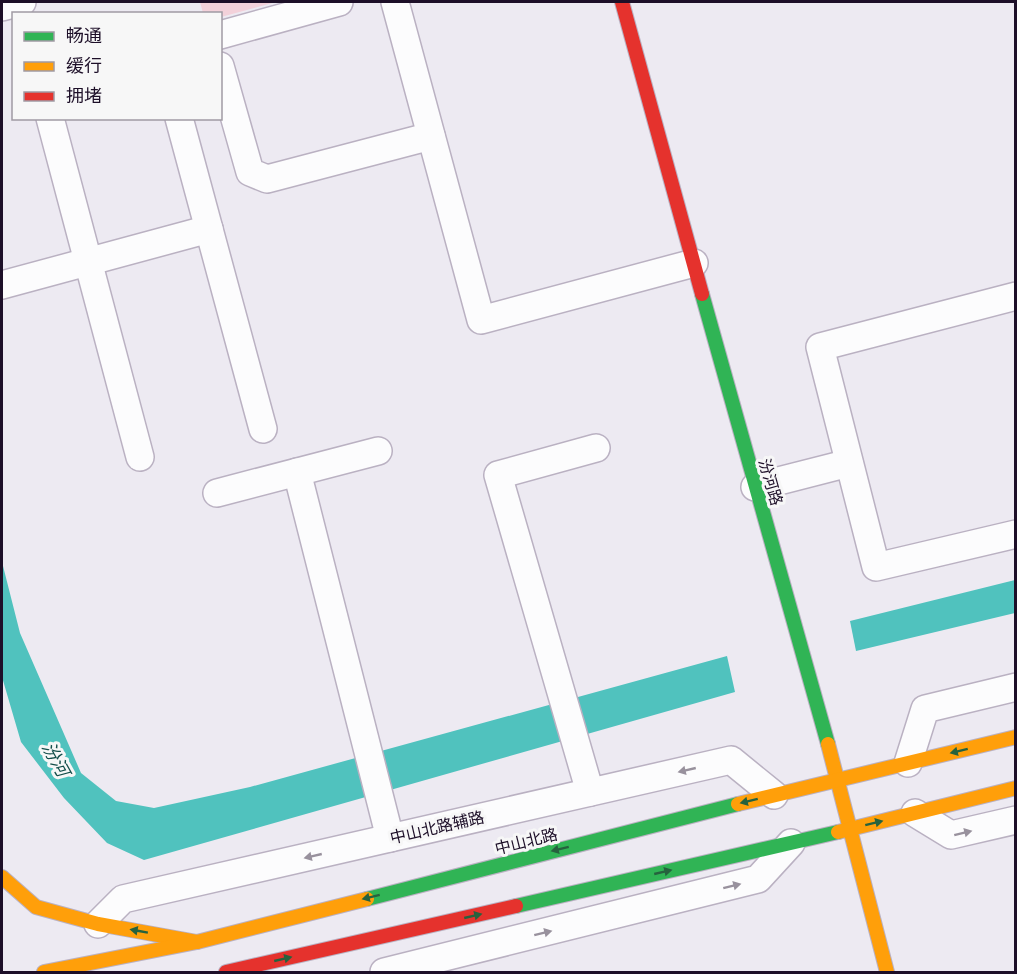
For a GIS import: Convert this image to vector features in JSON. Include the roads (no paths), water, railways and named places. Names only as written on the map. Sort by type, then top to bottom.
[{"type":"main road","name":"汾河路","points":[[622,2],[837,780],[887,972]]},
{"type":"main road","name":"中山北路","points":[[44,972],[197,942],[774,795],[1016,737]]},
{"type":"main road","points":[[226,972],[790,843],[1016,788]]},
{"type":"main road","points":[[2,875],[36,907],[98,924],[197,942]]},
{"type":"street","points":[[2,8],[22,2]]},
{"type":"street","points":[[222,35],[339,2]]},
{"type":"street","points":[[395,2],[481,320],[694,263]]},
{"type":"street","points":[[222,73],[250,172],[267,179],[431,136]]},
{"type":"street","points":[[51,120],[140,457]]},
{"type":"street","points":[[181,120],[263,429]]},
{"type":"street","points":[[2,285],[209,229]]},
{"type":"street","points":[[1016,296],[820,347],[876,567],[1016,534]]},
{"type":"street","points":[[590,792],[498,475],[596,448]]},
{"type":"street","points":[[217,493],[378,451]]},
{"type":"street","points":[[755,488],[849,463]]},
{"type":"street","points":[[297,472],[390,838]]},
{"type":"street","points":[[908,763],[926,709],[1016,687]]},
{"type":"street","name":"中山北路辅路","points":[[98,924],[123,899],[731,760],[774,795]]},
{"type":"street","points":[[915,813],[951,836],[1016,820]]},
{"type":"street","points":[[384,972],[758,879],[790,843]]},
{"type":"water","name":"汾河","points":[[2,562],[20,633],[81,773],[116,801],[154,808],[250,787],[727,656],[735,692],[144,860],[107,843],[64,798],[21,742],[2,677]]},
{"type":"water","points":[[1015,580],[1015,613],[856,651],[850,621]]}]
